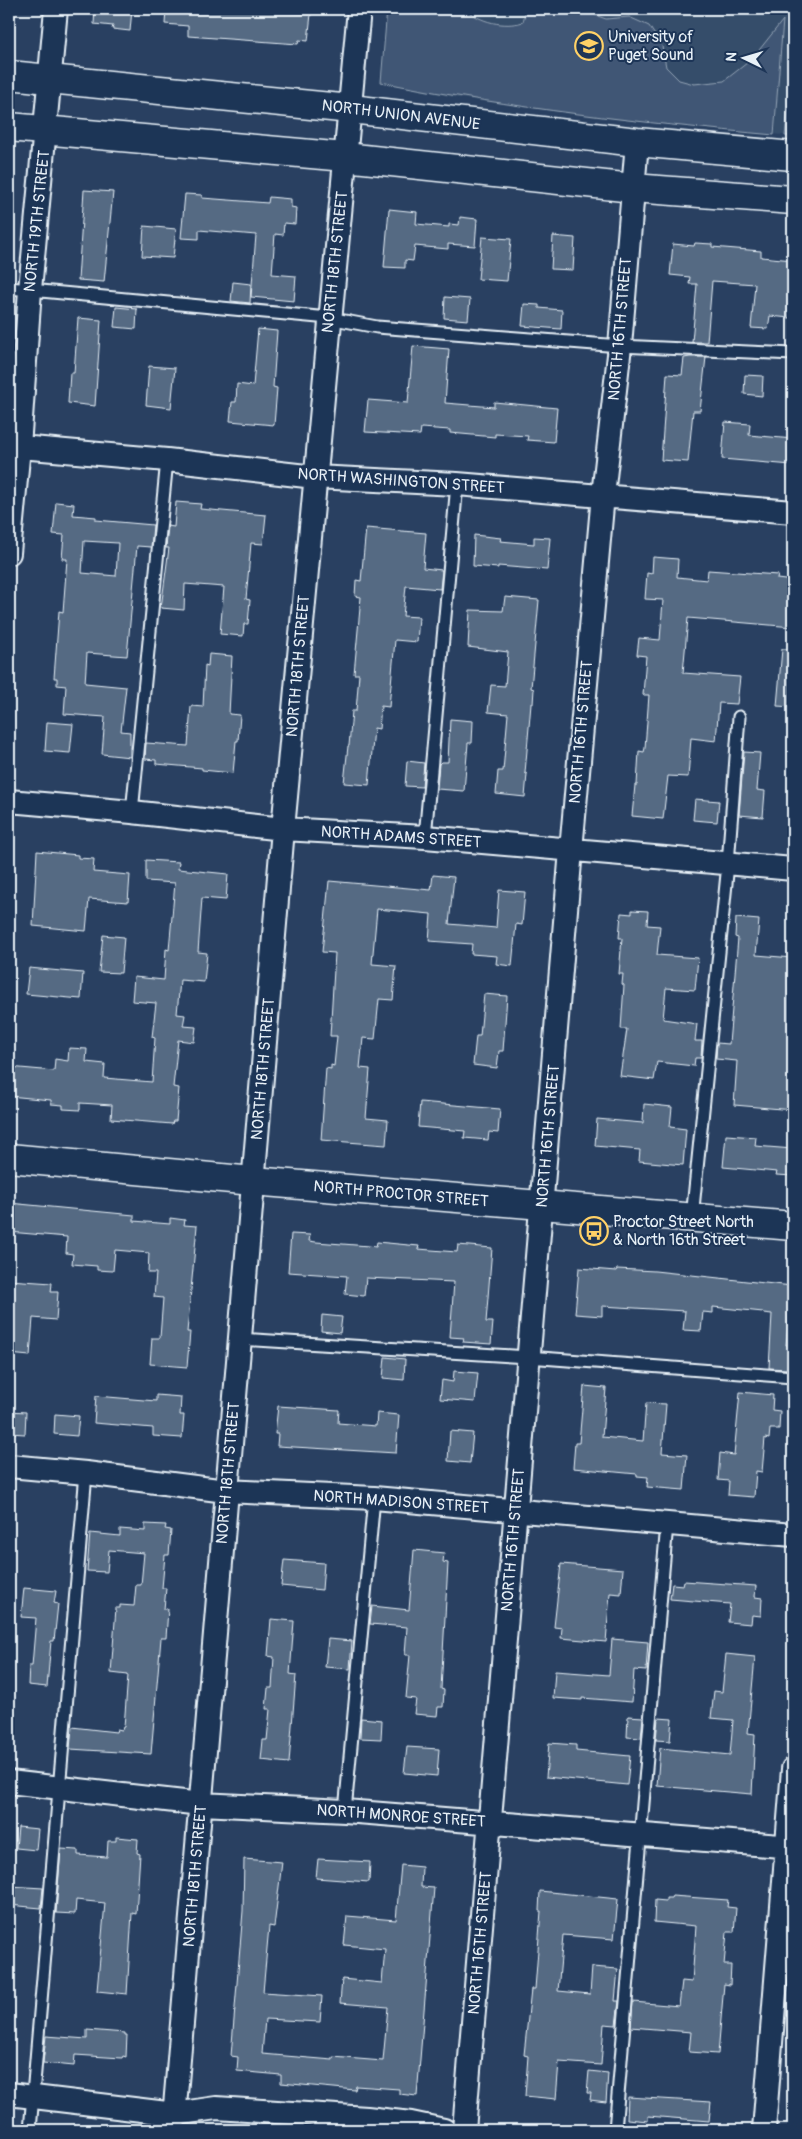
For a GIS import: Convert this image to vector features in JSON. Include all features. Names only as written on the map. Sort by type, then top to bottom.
[{"type":"street","name":"NORTH 19TH STREET","points":[[9,553],[19,289],[46,130],[56,9]]},
{"type":"street","name":"NORTH 18TH STREET","points":[[174,2122],[283,829],[359,9]]},
{"type":"street","name":"NORTH UNION AVENUE","points":[[9,75],[351,109],[637,142],[793,156]]},
{"type":"street","points":[[9,127],[345,157],[633,188],[793,200]]},
{"type":"street","name":"NORTH 16TH STREET","points":[[464,2130],[570,850],[620,346],[637,142]]},
{"type":"street","name":"NORTH WASHINGTON STREET","points":[[14,447],[167,460],[315,477],[457,484],[793,512]]},
{"type":"street","name":"NORTH ADAMS STREET","points":[[9,801],[132,812],[283,829],[425,837],[793,869]]},
{"type":"street","name":"NORTH PROCTOR STREET","points":[[9,1158],[253,1181],[793,1226]]},
{"type":"street","name":"NORTH MADISON STREET","points":[[9,1466],[86,1473],[226,1491],[374,1498],[793,1535]]},
{"type":"street","points":[[764,2130],[790,1847],[793,1769]]},
{"type":"street","name":"NORTH MONROE STREET","points":[[9,1782],[60,1786],[201,1804],[345,1810],[790,1847]]},
{"type":"street","points":[[9,2094],[174,2122],[216,2108],[367,2118],[411,2123],[444,2130]]},
{"type":"lane","points":[[19,289],[330,318],[378,327],[620,346],[793,354]]},
{"type":"lane","points":[[132,812],[167,460]]},
{"type":"lane","points":[[425,837],[457,484]]},
{"type":"lane","points":[[692,1218],[728,864],[739,717]]},
{"type":"lane","points":[[239,1340],[528,1357],[793,1377]]},
{"type":"lane","points":[[30,2130],[86,1473]]},
{"type":"lane","points":[[345,1810],[374,1498]]},
{"type":"lane","points":[[615,2130],[667,1524]]},
{"type":"shaded area","name":"University of Puget Sound","points":[[387,9],[793,9],[793,136],[594,117],[458,98],[381,82]]},
{"type":"shaded area","name":"University of Puget Sound","points":[[387,9],[465,9],[471,14],[492,23],[500,24],[523,22],[526,9],[588,9],[595,15],[606,19],[629,17],[649,26],[662,46],[666,67],[679,80],[694,84],[724,81],[752,59],[783,20],[774,135],[577,114],[479,100],[381,82]]},
{"type":"shaded area","points":[[789,100],[793,100],[793,136],[785,136]]},
{"type":"building","points":[[95,9],[132,9],[130,31],[112,29],[113,26],[94,24]]},
{"type":"building","points":[[166,9],[234,9],[311,14],[308,41],[299,40],[298,44],[188,36],[188,26],[165,24]]},
{"type":"building","points":[[84,190],[113,192],[104,282],[78,280]]},
{"type":"building","points":[[185,194],[202,195],[202,198],[268,203],[269,197],[291,199],[291,207],[296,208],[295,224],[284,223],[283,235],[275,234],[272,274],[296,276],[294,301],[251,297],[256,235],[199,230],[199,239],[181,238]]},
{"type":"building","points":[[389,209],[417,212],[416,224],[449,227],[449,224],[459,225],[460,217],[477,219],[475,246],[448,244],[448,249],[415,246],[413,261],[405,260],[405,268],[384,267]]},
{"type":"building","points":[[144,226],[176,229],[173,258],[142,256]]},
{"type":"building","points":[[553,236],[575,238],[573,270],[551,269]]},
{"type":"building","points":[[482,237],[511,239],[507,281],[478,279]]},
{"type":"building","points":[[695,243],[712,244],[712,247],[761,251],[761,257],[793,260],[793,311],[791,310],[790,318],[770,316],[768,329],[751,328],[755,284],[712,281],[707,342],[692,342],[697,284],[689,284],[690,277],[670,275],[673,244],[694,246]]},
{"type":"building","points":[[233,282],[251,284],[250,303],[231,301]]},
{"type":"building","points":[[445,297],[470,299],[468,320],[444,318]]},
{"type":"building","points":[[524,304],[539,305],[539,308],[562,310],[561,329],[522,326]]},
{"type":"building","points":[[116,307],[137,309],[136,329],[114,327]]},
{"type":"building","points":[[78,318],[101,320],[95,406],[68,403],[70,373],[74,373]]},
{"type":"building","points":[[258,329],[277,331],[273,387],[277,388],[274,425],[230,421],[232,402],[236,402],[237,384],[253,386]]},
{"type":"building","points":[[413,346],[449,349],[445,403],[494,407],[494,402],[557,408],[554,442],[527,440],[528,436],[495,434],[495,437],[450,433],[450,430],[421,428],[420,435],[365,432],[368,400],[408,403]]},
{"type":"building","points":[[706,357],[700,411],[693,411],[688,462],[661,460],[667,374],[682,375],[684,358]]},
{"type":"building","points":[[149,366],[175,368],[171,408],[146,405]]},
{"type":"building","points":[[745,375],[763,376],[762,396],[744,394]]},
{"type":"building","points":[[725,422],[750,424],[749,435],[793,439],[792,465],[722,459]]},
{"type":"building","points":[[56,502],[74,504],[73,515],[96,517],[96,520],[153,525],[151,547],[137,546],[127,656],[87,653],[85,683],[126,687],[121,731],[130,732],[130,757],[102,754],[105,717],[64,714],[66,686],[57,685],[57,678],[54,678],[59,611],[63,612],[67,559],[62,559],[64,535],[53,534]],"holes":[[[84,541],[118,543],[116,576],[82,573]]]},
{"type":"building","points":[[176,502],[201,504],[200,509],[266,515],[263,544],[251,543],[246,599],[250,600],[248,624],[244,624],[243,636],[220,634],[224,587],[185,584],[184,610],[161,608],[169,548],[166,548],[168,526],[174,527]]},
{"type":"building","points":[[366,528],[426,533],[423,568],[442,570],[440,589],[406,586],[403,616],[419,617],[417,642],[395,640],[389,707],[381,706],[379,729],[374,728],[369,785],[344,783],[352,711],[356,711],[359,674],[354,674],[361,597],[355,596],[356,580],[361,581]]},
{"type":"building","points":[[474,535],[501,538],[500,541],[534,544],[534,537],[550,538],[547,570],[473,566]]},
{"type":"building","points":[[653,557],[678,559],[677,577],[707,580],[708,570],[778,575],[777,579],[793,581],[793,627],[688,618],[683,673],[740,677],[737,704],[719,703],[716,741],[691,738],[688,777],[668,776],[663,819],[632,816],[635,785],[637,785],[639,751],[644,752],[645,748],[649,695],[643,695],[646,656],[637,655],[639,638],[660,640],[663,600],[645,599],[647,573],[652,574]]},
{"type":"building","points":[[505,597],[539,600],[531,688],[534,689],[525,773],[527,774],[525,797],[496,794],[498,771],[503,771],[508,714],[488,712],[491,685],[505,686],[508,652],[468,647],[470,610],[503,611]]},
{"type":"building","points":[[782,649],[793,649],[793,707],[777,706]]},
{"type":"building","points":[[209,654],[232,656],[229,714],[240,715],[233,773],[156,764],[156,760],[145,759],[146,743],[188,746],[191,706],[203,707],[205,665],[208,666]]},
{"type":"building","points":[[450,719],[473,721],[472,743],[468,743],[464,791],[437,789],[439,764],[441,762],[448,762]]},
{"type":"building","points":[[47,722],[73,724],[70,753],[45,751]]},
{"type":"building","points":[[744,752],[760,753],[757,790],[765,791],[763,817],[739,815]]},
{"type":"building","points":[[407,761],[424,763],[422,787],[405,786]]},
{"type":"building","points":[[695,799],[719,801],[717,822],[693,820]]},
{"type":"building","points":[[37,851],[78,855],[78,858],[94,859],[93,872],[130,875],[128,902],[89,899],[86,931],[33,926]]},
{"type":"building","points":[[146,860],[179,862],[178,869],[228,874],[226,900],[202,898],[198,952],[207,953],[204,982],[180,980],[177,1014],[185,1015],[183,1026],[196,1027],[194,1042],[178,1040],[173,1087],[179,1088],[176,1121],[173,1121],[172,1124],[111,1119],[112,1105],[80,1103],[80,1110],[63,1109],[63,1105],[51,1104],[51,1100],[9,1096],[9,1067],[54,1071],[55,1059],[68,1061],[69,1048],[87,1049],[86,1062],[105,1064],[104,1078],[152,1082],[155,1038],[152,1037],[156,1003],[132,1001],[134,977],[164,980],[166,949],[169,950],[175,883],[146,881]]},
{"type":"building","points":[[433,875],[454,877],[449,924],[496,928],[499,890],[525,892],[522,925],[516,924],[512,966],[496,964],[497,956],[471,954],[472,944],[429,941],[431,914],[377,909],[372,964],[396,966],[393,1000],[379,999],[375,1039],[363,1038],[360,1068],[370,1069],[366,1118],[388,1120],[386,1145],[321,1140],[326,1068],[331,1069],[331,1065],[334,1066],[337,1036],[330,1036],[335,953],[322,952],[329,881],[431,890]]},
{"type":"building","points":[[632,910],[648,911],[647,925],[660,926],[657,955],[698,958],[695,990],[666,988],[663,1019],[697,1024],[695,1041],[702,1041],[701,1058],[695,1058],[694,1066],[657,1062],[654,1080],[620,1076],[627,1029],[621,1029],[624,985],[622,984],[623,974],[619,974],[622,938],[619,938],[621,913],[632,914]]},
{"type":"building","points":[[736,918],[759,920],[756,955],[793,958],[793,1110],[734,1105],[737,1061],[716,1059],[717,1043],[729,1044],[738,938],[735,937]]},
{"type":"building","points":[[103,935],[124,937],[121,973],[99,972]]},
{"type":"building","points":[[29,968],[83,973],[81,999],[26,994]]},
{"type":"building","points":[[484,994],[507,996],[503,1051],[499,1051],[497,1068],[473,1065],[476,1036],[480,1036]]},
{"type":"building","points":[[420,1102],[500,1109],[498,1133],[489,1132],[488,1140],[464,1138],[465,1131],[418,1127]]},
{"type":"building","points":[[644,1104],[672,1107],[670,1127],[686,1129],[683,1165],[639,1161],[640,1150],[595,1146],[597,1119],[643,1123]]},
{"type":"building","points":[[726,1135],[756,1137],[755,1146],[793,1149],[793,1176],[776,1175],[777,1172],[723,1167]]},
{"type":"building","points":[[9,1203],[134,1215],[134,1221],[170,1224],[170,1218],[185,1220],[184,1225],[197,1226],[187,1332],[190,1332],[187,1367],[150,1364],[152,1338],[160,1338],[163,1298],[154,1297],[156,1273],[148,1273],[149,1253],[115,1250],[113,1271],[97,1270],[97,1266],[72,1264],[73,1254],[66,1253],[67,1237],[9,1232]]},
{"type":"building","points":[[291,1234],[310,1235],[309,1241],[376,1247],[377,1242],[419,1246],[418,1249],[457,1252],[458,1245],[492,1248],[486,1322],[493,1322],[491,1344],[463,1342],[464,1338],[450,1337],[454,1282],[366,1278],[364,1296],[345,1294],[347,1276],[288,1272]]},
{"type":"building","points":[[579,1268],[616,1271],[617,1269],[655,1271],[792,1286],[786,1345],[790,1345],[788,1369],[769,1368],[772,1314],[713,1307],[713,1313],[703,1312],[701,1331],[683,1330],[685,1311],[602,1306],[602,1316],[575,1314]]},
{"type":"building","points":[[9,1280],[52,1283],[51,1292],[58,1292],[56,1320],[33,1318],[30,1356],[9,1354]]},
{"type":"building","points":[[322,1315],[342,1317],[340,1333],[321,1331]]},
{"type":"building","points":[[385,1357],[405,1359],[404,1380],[383,1378]]},
{"type":"building","points":[[454,1371],[478,1373],[475,1402],[440,1399],[442,1380],[453,1382]]},
{"type":"building","points":[[584,1386],[606,1388],[602,1437],[643,1441],[646,1403],[666,1404],[662,1453],[687,1455],[684,1490],[647,1487],[648,1477],[637,1476],[637,1474],[573,1468],[575,1443],[579,1443]]},
{"type":"building","points":[[740,1392],[773,1395],[772,1410],[780,1411],[779,1429],[770,1429],[769,1439],[765,1438],[762,1472],[756,1471],[754,1497],[728,1495],[729,1481],[718,1480],[720,1453],[734,1455]]},
{"type":"building","points":[[156,1395],[181,1397],[180,1415],[184,1415],[182,1438],[153,1436],[153,1428],[94,1423],[96,1396],[156,1401]]},
{"type":"building","points":[[278,1406],[339,1410],[338,1423],[376,1426],[377,1413],[399,1415],[396,1453],[277,1446],[278,1434],[275,1434]]},
{"type":"building","points":[[9,1411],[26,1412],[25,1434],[9,1433]]},
{"type":"building","points":[[55,1414],[79,1416],[77,1436],[54,1434]]},
{"type":"building","points":[[450,1431],[473,1433],[470,1463],[448,1461]]},
{"type":"building","points":[[145,1524],[166,1525],[165,1529],[171,1530],[169,1555],[165,1555],[162,1588],[166,1588],[164,1609],[168,1609],[166,1638],[161,1638],[151,1754],[70,1749],[72,1727],[116,1732],[117,1729],[122,1730],[124,1727],[128,1675],[111,1673],[116,1608],[120,1608],[120,1605],[134,1606],[136,1585],[141,1585],[144,1553],[109,1550],[107,1572],[87,1571],[90,1533],[120,1536],[120,1529],[145,1531]]},
{"type":"building","points":[[414,1550],[444,1553],[443,1562],[448,1563],[441,1689],[444,1690],[443,1707],[438,1707],[437,1716],[414,1714],[416,1699],[406,1698],[410,1655],[405,1655],[407,1627],[370,1624],[372,1606],[409,1610]]},
{"type":"building","points":[[284,1560],[324,1563],[322,1590],[281,1586]]},
{"type":"building","points":[[561,1564],[623,1569],[621,1594],[610,1593],[606,1642],[561,1638],[562,1628],[554,1627]]},
{"type":"building","points":[[684,1581],[756,1586],[755,1597],[762,1598],[761,1616],[752,1615],[751,1624],[728,1622],[730,1604],[670,1599],[672,1584],[683,1585]]},
{"type":"building","points":[[24,1588],[56,1591],[54,1603],[58,1604],[54,1641],[51,1641],[47,1687],[28,1685],[29,1666],[32,1666],[36,1618],[21,1617]]},
{"type":"building","points":[[271,1619],[294,1621],[290,1674],[296,1675],[289,1763],[261,1760],[263,1740],[267,1740],[270,1709],[266,1709],[268,1688],[272,1688],[274,1657],[268,1656]]},
{"type":"building","points":[[328,1639],[352,1641],[350,1669],[325,1667]]},
{"type":"building","points":[[612,1639],[648,1642],[646,1671],[634,1670],[632,1702],[553,1698],[555,1671],[609,1675]]},
{"type":"building","points":[[726,1654],[755,1657],[748,1733],[755,1734],[752,1794],[657,1786],[660,1748],[730,1755],[733,1720],[711,1718],[714,1691],[722,1692]]},
{"type":"building","points":[[628,1716],[643,1717],[641,1738],[627,1737]]},
{"type":"building","points":[[361,1718],[382,1720],[381,1739],[360,1738]]},
{"type":"building","points":[[658,1718],[672,1719],[670,1741],[656,1740]]},
{"type":"building","points":[[549,1743],[576,1745],[576,1751],[630,1756],[627,1785],[546,1777]]},
{"type":"building","points":[[407,1747],[439,1749],[437,1776],[404,1773]]},
{"type":"building","points":[[18,1827],[38,1829],[36,1850],[16,1848]]},
{"type":"building","points":[[116,1837],[138,1839],[137,1853],[140,1854],[136,1914],[132,1913],[127,1994],[97,1991],[105,1903],[76,1900],[75,1914],[56,1913],[61,1849],[78,1850],[78,1855],[107,1857],[108,1841],[116,1841]]},
{"type":"building","points":[[244,1859],[282,1862],[274,1927],[269,1926],[263,1992],[322,1996],[320,2022],[265,2019],[262,2054],[333,2060],[333,2057],[383,2061],[388,2007],[340,2003],[342,1979],[382,1983],[385,1949],[344,1945],[347,1916],[396,1920],[401,1865],[422,1867],[421,1887],[434,1888],[417,2096],[399,2094],[399,2089],[356,2086],[355,2090],[281,2083],[281,2075],[237,2071],[238,2057],[231,2056],[243,1911]]},
{"type":"building","points":[[318,1859],[370,1862],[369,1882],[316,1878]]},
{"type":"building","points":[[10,1886],[43,1888],[41,1908],[9,1905]]},
{"type":"building","points":[[540,1891],[618,1899],[614,1939],[563,1935],[558,1991],[590,1994],[592,1967],[618,1969],[615,2001],[619,2001],[616,2025],[604,2024],[601,2065],[559,2062],[556,2099],[525,2096],[528,2056],[524,2055],[531,1989],[535,1989],[541,1911],[539,1911]]},
{"type":"building","points":[[672,1896],[728,1900],[727,1907],[736,1908],[734,1932],[727,1932],[724,1965],[731,1965],[730,1985],[724,1984],[718,2054],[689,2052],[691,2032],[631,2027],[633,2002],[679,2006],[682,1981],[692,1982],[696,1926],[654,1922],[655,1900],[666,1901],[666,1898],[671,1898]]},
{"type":"building","points":[[87,2030],[125,2033],[127,2035],[126,2057],[75,2055],[74,2066],[43,2063],[46,2036],[87,2039]]},
{"type":"building","points":[[589,2071],[608,2073],[606,2102],[590,2100],[591,2093],[587,2093]]},
{"type":"building","points":[[628,2097],[711,2102],[709,2121],[648,2116],[648,2121],[627,2119]]},
{"type":"place","name":"University of Puget Sound","points":[[589,46]]},
{"type":"place","name":"Proctor Street North & North 16th Street","points":[[594,1231]]}]
